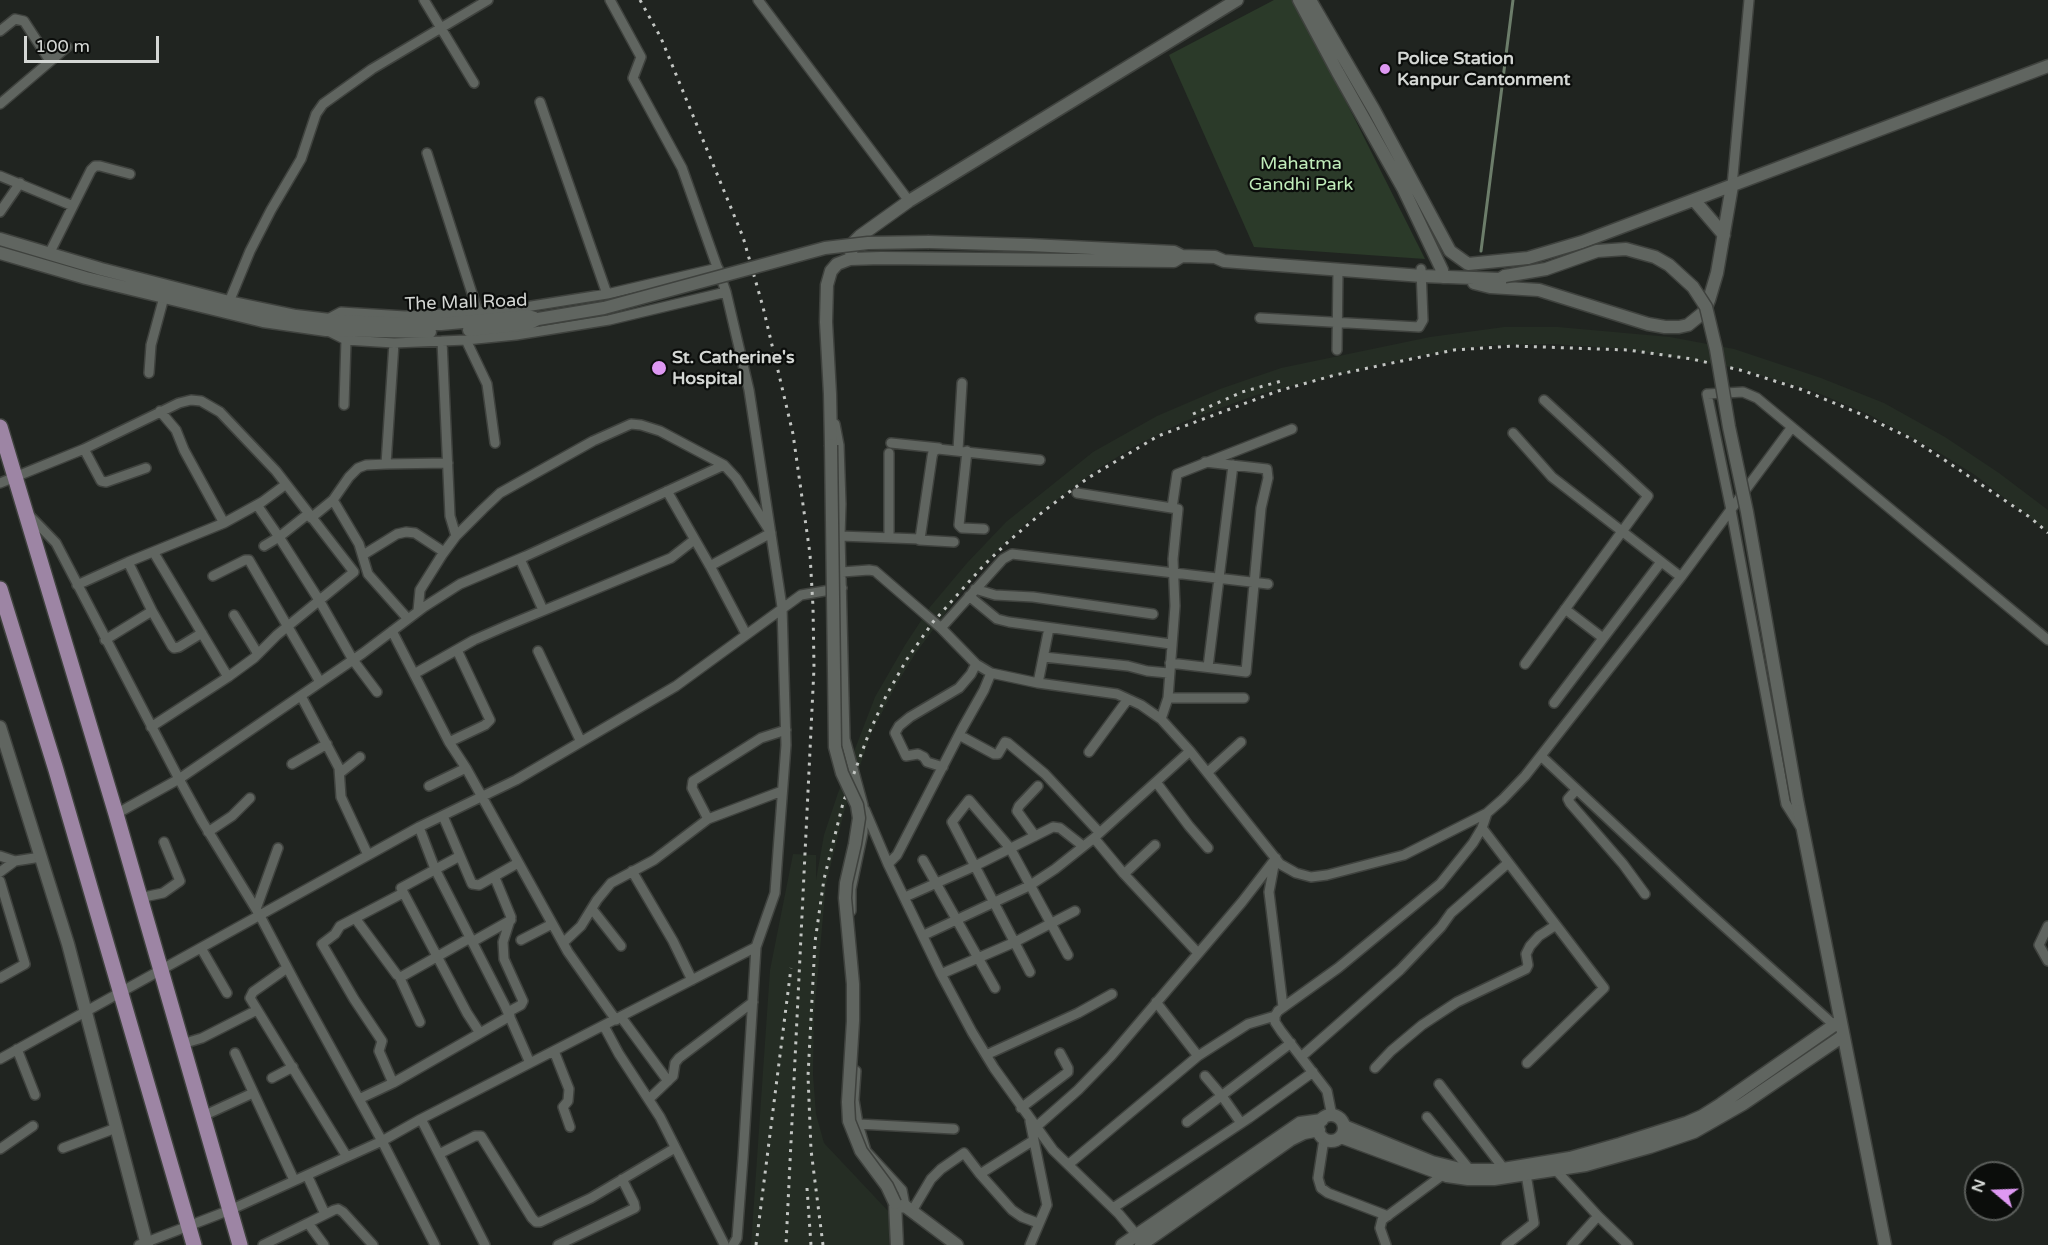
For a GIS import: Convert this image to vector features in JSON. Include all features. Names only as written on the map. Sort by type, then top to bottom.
[{"type":"main road","points":[[0,427],[116,814],[240,1245]]},
{"type":"main road","points":[[0,589],[56,770],[194,1245]]},
{"type":"street","points":[[424,0],[474,83]]},
{"type":"street","points":[[229,302],[250,251],[301,159],[316,114],[322,104],[372,69],[488,0]]},
{"type":"street","points":[[604,1026],[649,1099],[723,1245],[735,1242],[756,947],[775,893],[786,729],[782,607],[749,390],[726,292],[682,168],[633,78],[642,57],[609,0]]},
{"type":"street","points":[[758,0],[909,201]]},
{"type":"street","points":[[850,259],[855,241],[860,236],[909,201],[1237,0]]},
{"type":"street","points":[[1299,0],[1342,68],[1374,110],[1450,251],[1473,271],[1500,279],[1504,276],[1546,269],[1597,251],[1626,249],[1641,252],[1669,265],[1693,287],[1706,307],[1747,512],[1837,1023],[1843,1036],[1885,1245]]},
{"type":"street","points":[[1310,0],[1403,188],[1442,273],[1490,287],[1539,290],[1648,324],[1679,327],[1688,325],[1704,312],[1717,273],[1732,186],[1749,0]]},
{"type":"street","points":[[0,31],[15,19],[24,21],[50,61]]},
{"type":"street","points":[[0,104],[67,47]]},
{"type":"street","points":[[957,1245],[902,1207],[861,1151],[849,1121],[853,984],[845,898],[859,818],[857,805],[837,759],[835,739],[830,394],[826,322],[827,285],[831,271],[837,264],[850,259],[988,258],[1174,261],[1182,256],[1215,257],[1224,261],[1338,270],[1422,273],[1473,271],[1582,242],[2048,66]]},
{"type":"street","points":[[540,102],[607,294]]},
{"type":"street","points":[[427,153],[478,312]]},
{"type":"street","points":[[49,254],[88,174],[95,166],[130,174]]},
{"type":"street","points":[[0,176],[73,206]]},
{"type":"street","points":[[0,212],[20,183]]},
{"type":"street","points":[[1694,200],[1724,235]]},
{"type":"street","name":"The Mall Road","points":[[0,239],[101,269],[229,302],[296,316],[344,330],[528,316],[538,320],[604,308],[825,248],[868,243],[1030,245],[1164,251],[1182,256]]},
{"type":"street","name":"The Mall Road","points":[[0,253],[86,278],[263,321],[326,325]]},
{"type":"street","points":[[1215,257],[1223,254],[1422,273]]},
{"type":"street","points":[[326,325],[341,312],[405,316],[478,312],[607,294],[718,268]]},
{"type":"street","points":[[1337,350],[1338,270]]},
{"type":"street","points":[[1260,318],[1419,327],[1423,320],[1422,273]]},
{"type":"street","points":[[326,325],[394,343],[442,342],[516,335],[609,320],[726,292]]},
{"type":"street","points":[[149,373],[152,345],[164,297]]},
{"type":"street","points":[[344,330],[344,405]]},
{"type":"street","points":[[466,340],[487,384],[495,443]]},
{"type":"street","points":[[442,342],[450,516],[456,536]]},
{"type":"street","points":[[386,464],[394,343]]},
{"type":"street","points":[[962,383],[963,451],[959,525],[962,528],[984,529]]},
{"type":"street","points":[[1802,828],[1785,804],[1731,510],[1707,394],[1743,392],[1757,399],[2048,640]]},
{"type":"street","points":[[830,394],[838,445],[841,504],[845,739],[863,805],[888,864],[941,974],[986,1055],[1021,1108],[1053,1150],[1113,1208],[1140,1241]]},
{"type":"street","points":[[0,483],[84,449],[160,411],[191,400],[201,401],[210,405],[236,428],[276,471],[354,572],[228,677],[151,727]]},
{"type":"street","points":[[1525,664],[1648,496],[1544,400]]},
{"type":"street","points":[[160,411],[176,430],[184,450],[224,523]]},
{"type":"street","points":[[418,611],[420,590],[444,552],[456,536],[500,494],[566,456],[631,424],[660,431],[724,465],[736,478],[771,533]]},
{"type":"street","points":[[842,572],[875,571],[941,628],[976,664],[991,673],[1038,683],[1105,692],[1128,699],[1161,719],[1191,751],[1280,864],[1296,873],[1311,877],[1328,875],[1404,855],[1487,813],[1525,776],[1541,756],[1681,577],[1792,428]]},
{"type":"street","points":[[1172,508],[1177,474],[1292,429]]},
{"type":"street","points":[[1513,433],[1552,477],[1681,577]]},
{"type":"street","points":[[889,538],[890,448],[942,448],[1040,460]]},
{"type":"street","points":[[919,540],[933,452],[942,448]]},
{"type":"street","points":[[84,449],[101,481],[106,482],[146,468]]},
{"type":"street","points":[[1170,663],[1246,672],[1261,508],[1268,478],[1267,469],[1205,462]]},
{"type":"street","points":[[264,546],[333,500],[358,468],[366,465],[448,463]]},
{"type":"street","points":[[116,814],[179,779],[460,584],[520,559],[724,465]]},
{"type":"street","points":[[1208,667],[1217,578],[1233,465]]},
{"type":"street","points":[[77,585],[224,523],[257,505],[285,485]]},
{"type":"street","points":[[668,491],[746,634]]},
{"type":"street","points":[[1077,493],[1178,509],[1173,572],[1175,606],[1168,673],[1168,698],[1161,719]]},
{"type":"street","points":[[333,500],[355,536],[369,574],[408,619]]},
{"type":"street","points":[[257,505],[320,600],[353,660],[376,692]]},
{"type":"street","points":[[25,512],[56,543],[179,779],[208,832],[258,911],[287,969],[382,1141],[435,1245]]},
{"type":"street","points":[[363,555],[397,534],[406,532],[415,534],[444,552]]},
{"type":"street","points":[[710,566],[771,533]]},
{"type":"street","points":[[840,536],[954,542]]},
{"type":"street","points":[[414,674],[506,626],[671,558],[694,540]]},
{"type":"street","points":[[154,553],[228,677]]},
{"type":"street","points":[[941,628],[1003,559],[1012,554],[1268,584]]},
{"type":"street","points":[[520,559],[543,610]]},
{"type":"street","points":[[213,576],[249,560],[321,682]]},
{"type":"street","points":[[128,562],[152,611],[174,648],[202,633]]},
{"type":"street","points":[[1554,703],[1660,562]]},
{"type":"street","points":[[0,1059],[201,948],[258,911],[419,827],[482,798],[581,742],[676,686],[801,595],[842,588]]},
{"type":"street","points":[[972,592],[1033,597],[1153,614]]},
{"type":"street","points":[[972,592],[998,619],[1171,644]]},
{"type":"street","points":[[1565,609],[1603,638]]},
{"type":"street","points":[[105,640],[152,611]]},
{"type":"street","points":[[234,615],[258,654]]},
{"type":"street","points":[[1038,683],[1049,628]]},
{"type":"street","points":[[392,631],[449,742],[466,768],[563,943],[668,1081]]},
{"type":"street","points":[[449,742],[486,725],[490,720],[457,650]]},
{"type":"street","points":[[538,651],[581,742]]},
{"type":"street","points":[[1044,657],[1128,666],[1168,673]]},
{"type":"street","points":[[943,767],[927,762],[918,754],[906,756],[895,733],[898,726],[910,717],[959,688],[976,664]]},
{"type":"street","points":[[888,864],[897,855],[991,673]]},
{"type":"street","points":[[301,696],[340,773],[341,797],[368,855]]},
{"type":"street","points":[[1168,698],[1244,698]]},
{"type":"street","points":[[1089,752],[1128,699]]},
{"type":"street","points":[[0,727],[2,744],[41,857],[68,945],[144,1244],[230,1210],[382,1141],[756,947]]},
{"type":"street","points":[[708,819],[692,788],[693,781],[761,738],[786,729]]},
{"type":"street","points":[[959,735],[994,754],[998,754],[1004,743],[1008,743],[1056,785],[1124,874],[1198,952]]},
{"type":"street","points":[[1208,772],[1241,741]]},
{"type":"street","points":[[292,764],[327,744]]},
{"type":"street","points":[[924,935],[1029,886],[1083,846],[1191,751]]},
{"type":"street","points":[[1541,756],[1576,790],[1837,1023]]},
{"type":"street","points":[[340,773],[360,757]]},
{"type":"street","points":[[429,786],[466,768]]},
{"type":"street","points":[[1156,782],[1208,848]]},
{"type":"street","points":[[1035,836],[1017,811],[1038,786]]},
{"type":"street","points":[[1576,790],[1568,799],[1570,803],[1646,894]]},
{"type":"street","points":[[563,943],[581,926],[611,883],[654,860],[708,819],[782,791]]},
{"type":"street","points":[[208,832],[232,816],[250,798]]},
{"type":"street","points":[[1030,972],[952,822],[969,800],[1010,848],[1068,955]]},
{"type":"street","points":[[863,805],[863,832],[851,889],[858,1024],[854,1100],[866,1151],[902,1190],[897,1245]]},
{"type":"street","points":[[1069,1164],[1198,1056],[1248,1024],[1275,1016],[1283,1007],[1338,968],[1440,884],[1473,843],[1482,828],[1487,813]]},
{"type":"street","points":[[443,816],[472,884],[479,885],[495,878],[519,863]]},
{"type":"street","points":[[419,827],[435,869],[509,1014],[530,1063]]},
{"type":"street","points":[[905,897],[1056,827],[1083,846]]},
{"type":"street","points":[[1482,828],[1604,989],[1527,1063]]},
{"type":"street","points":[[139,898],[163,893],[180,881],[164,842]]},
{"type":"street","points":[[1124,874],[1155,845]]},
{"type":"street","points":[[258,911],[278,848]]},
{"type":"street","points":[[0,856],[15,861],[41,857]]},
{"type":"street","points":[[460,856],[401,888],[466,1013],[480,1033]]},
{"type":"street","points":[[1033,1123],[1078,1090],[1111,1056],[1242,902],[1275,858]]},
{"type":"street","points":[[1275,858],[1269,892],[1283,1007]]},
{"type":"street","points":[[924,860],[995,988]]},
{"type":"street","points":[[0,872],[15,861]]},
{"type":"street","points":[[1301,1057],[1400,970],[1441,927],[1450,913],[1508,863]]},
{"type":"street","points":[[632,871],[679,950],[692,980]]},
{"type":"street","points":[[359,1099],[393,1083],[480,1033],[524,1001],[502,953],[503,942],[511,921],[510,911],[495,878]]},
{"type":"street","points":[[0,881],[3,905],[26,964],[0,978]]},
{"type":"street","points":[[393,1083],[379,1051],[382,1041],[322,945],[335,934],[340,926],[403,893]]},
{"type":"street","points":[[592,909],[621,946]]},
{"type":"street","points":[[941,974],[1015,942],[1075,911]]},
{"type":"street","points":[[355,918],[399,976],[420,1022]]},
{"type":"street","points":[[399,976],[406,976],[437,957],[511,921]]},
{"type":"street","points":[[521,940],[552,924]]},
{"type":"street","points":[[1375,1068],[1422,1025],[1457,1002],[1526,969],[1526,954],[1530,946],[1556,924]]},
{"type":"street","points":[[2048,926],[2039,945],[2048,961]]},
{"type":"street","points":[[201,948],[227,993]]},
{"type":"street","points":[[287,969],[250,998],[347,1157]]},
{"type":"street","points":[[986,1055],[1088,1008],[1112,994]]},
{"type":"street","points":[[649,1099],[674,1074],[675,1063],[679,1058],[753,1002]]},
{"type":"street","points":[[1155,1002],[1198,1056]]},
{"type":"street","points":[[182,1044],[202,1038],[257,1010]]},
{"type":"street","points":[[1275,1016],[1275,1022],[1326,1091],[1318,1178],[1320,1188],[1388,1216]]},
{"type":"street","points":[[1695,1125],[1721,1104],[1837,1023]]},
{"type":"street","points":[[1342,1131],[1444,1174],[1468,1179],[1494,1179],[1526,1174],[1570,1158],[1695,1125],[1743,1104],[1843,1036]]},
{"type":"street","points":[[1187,1122],[1291,1043]]},
{"type":"street","points":[[17,1049],[35,1095]]},
{"type":"street","points":[[554,1051],[569,1090],[568,1101],[563,1108],[570,1127]]},
{"type":"street","points":[[235,1053],[294,1180]]},
{"type":"street","points":[[1021,1108],[1068,1072],[1060,1053]]},
{"type":"street","points":[[272,1078],[292,1067]]},
{"type":"street","points":[[1113,1208],[1313,1072]]},
{"type":"street","points":[[1205,1076],[1241,1123]]},
{"type":"street","points":[[1439,1084],[1504,1169]]},
{"type":"street","points":[[203,1116],[253,1093]]},
{"type":"street","points":[[1428,1117],[1470,1170]]},
{"type":"street","points":[[421,1119],[485,1245]]},
{"type":"street","points":[[1122,1245],[1140,1241],[1290,1140],[1304,1133],[1341,1120],[1342,1131],[1335,1141],[1324,1126]]},
{"type":"street","points":[[1030,1245],[1047,1205],[1034,1140],[1033,1123]]},
{"type":"street","points":[[858,1124],[954,1129]]},
{"type":"street","points":[[0,1149],[33,1126]]},
{"type":"street","points":[[63,1148],[116,1128]]},
{"type":"street","points":[[1342,1131],[1432,1162],[1470,1170],[1552,1166]]},
{"type":"street","points":[[439,1154],[475,1136],[481,1136],[532,1218],[538,1222],[591,1198],[675,1148]]},
{"type":"street","points":[[980,1174],[1034,1140]]},
{"type":"street","points":[[902,1207],[941,1169],[962,1154],[967,1155],[980,1174],[1012,1210],[1038,1223]]},
{"type":"street","points":[[1552,1166],[1628,1245]]},
{"type":"street","points":[[1386,1245],[1380,1228],[1382,1220],[1444,1174]]},
{"type":"street","points":[[1506,1245],[1534,1223],[1526,1174]]},
{"type":"street","points":[[308,1175],[325,1214]]},
{"type":"street","points":[[558,1245],[635,1208],[622,1179]]},
{"type":"street","points":[[263,1245],[338,1209],[344,1212],[373,1245]]},
{"type":"street","points":[[1574,1244],[1598,1216]]},
{"type":"street","points":[[308,1223],[324,1245]]},
{"type":"street","points":[[1518,1236],[1526,1245]]},
{"type":"shaded area","points":[[1504,327],[1558,327],[1670,337],[1734,349],[1821,378],[1884,403],[1945,437],[1999,473],[2048,510],[2048,532],[1975,475],[1868,414],[1813,391],[1736,368],[1625,349],[1553,344],[1495,345],[1458,349],[1385,363],[1256,395],[1183,422],[1137,445],[1096,470],[1024,525],[995,553],[959,595],[915,654],[895,687],[871,734],[844,812],[826,884],[814,1015],[813,1075],[816,1114],[824,1143],[889,1212],[889,1245],[751,1245],[770,970],[793,854],[816,855],[816,880],[824,835],[875,697],[930,607],[1006,522],[1093,452],[1157,416],[1220,389],[1281,368],[1430,337]]},
{"type":"green space","name":"Mahatma Gandhi Park","points":[[1274,0],[1295,0],[1425,259],[1254,247],[1169,55]]},
{"type":"waterway","points":[[1481,251],[1513,0]]},
{"type":"railway","points":[[640,0],[661,38],[743,237],[763,307],[793,434],[810,554],[814,668],[786,1245]]},
{"type":"railway","points":[[823,1245],[811,1150],[808,1076],[815,942],[824,879],[843,803],[869,733],[907,659],[933,622],[984,565],[1045,510],[1088,478],[1158,436],[1278,391],[1335,375],[1454,350],[1514,346],[1628,350],[1692,359],[1740,370],[1800,389],[1856,412],[1912,439],[2031,518],[2048,533]]},
{"type":"railway","points":[[1193,414],[1242,392],[1285,380]]},
{"type":"railway","points":[[756,1245],[791,968]]},
{"type":"railway","points":[[807,1188],[811,1245]]},
{"type":"place","name":"Police Station Kanpur Cantonment","points":[[1385,69]]},
{"type":"place","name":"St. Catherine's Hospital","points":[[659,368]]}]
